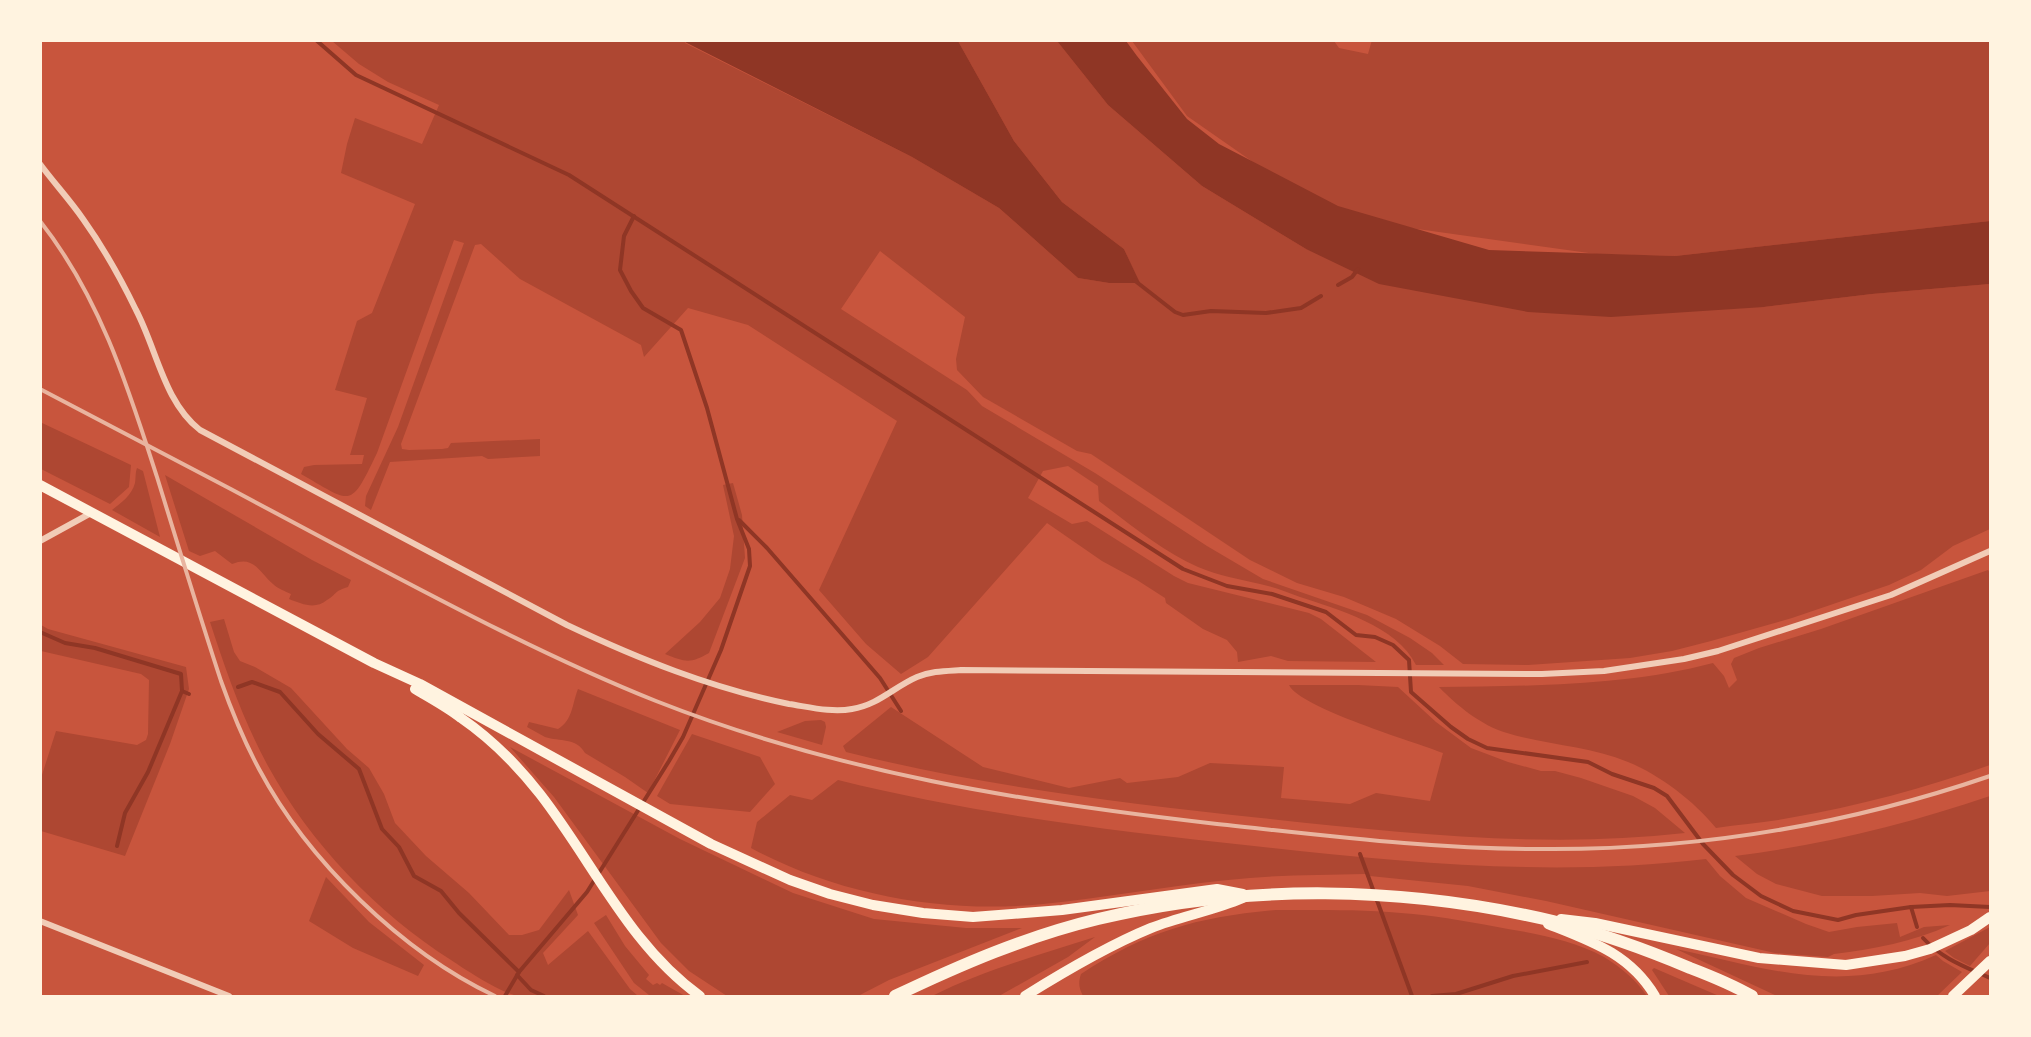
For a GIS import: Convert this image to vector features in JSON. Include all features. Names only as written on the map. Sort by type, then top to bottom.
[{"type":"main road","points":[[40,485],[374,663],[420,684],[711,844],[790,880],[830,894],[923,914],[984,916],[1062,910],[1217,889],[1249,896]]},
{"type":"main road","points":[[374,663],[462,718],[488,740],[539,793],[634,933],[663,966],[700,996]]},
{"type":"main road","points":[[895,996],[977,958],[1097,919],[1168,905],[1249,896],[1330,892],[1391,895],[1595,923],[1759,958],[1846,965],[1905,956],[1930,949],[1971,930],[1990,917]]},
{"type":"main road","points":[[1025,996],[1074,966],[1151,928],[1220,909],[1249,896]]},
{"type":"main road","points":[[1519,913],[1607,949],[1637,970],[1655,996]]},
{"type":"main road","points":[[1519,913],[1603,934],[1663,957],[1752,996]]},
{"type":"main road","points":[[1953,996],[1990,961]]},
{"type":"street","points":[[40,164],[83,218],[137,312],[170,391],[188,421],[200,430],[567,625],[620,650],[717,687],[758,697],[814,708],[849,710],[866,707],[919,676],[937,671],[962,670],[1359,674],[1542,674],[1594,671],[1684,659],[1718,651],[1891,595],[1990,551]]},
{"type":"street","points":[[40,541],[91,513]]},
{"type":"street","points":[[40,921],[229,996]]},
{"type":"shaded area","points":[[1372,40],[1990,41],[1990,221],[1675,256],[1596,254],[1332,217],[1187,116],[1132,41],[1334,41],[1339,48],[1368,54]]},
{"type":"shaded area","points":[[332,41],[685,41],[912,157],[999,208],[1078,278],[1109,283],[1139,282],[1124,249],[1062,202],[1014,141],[958,41],[1057,41],[1108,105],[1202,186],[1306,249],[1764,307],[1872,294],[1990,284],[1990,529],[1953,546],[1921,570],[1889,585],[1792,618],[1672,651],[1630,658],[1528,665],[1463,664],[1440,646],[1396,619],[1344,597],[1297,583],[1250,560],[1091,454],[1077,451],[983,397],[957,370],[956,359],[965,317],[880,251],[841,309],[967,390],[982,406],[1095,473],[1207,546],[1263,579],[1367,615],[1410,638],[1432,653],[1444,665],[1416,665],[1407,651],[1395,640],[1365,621],[1348,614],[1275,588],[1214,573],[1185,561],[1147,537],[1099,501],[1098,486],[1068,466],[1043,471],[1028,498],[1072,524],[1087,521],[1188,583],[1309,613],[1321,619],[1376,662],[1288,661],[1271,656],[1238,662],[1237,652],[1227,640],[1203,629],[1166,603],[1165,598],[1102,561],[1047,523],[928,657],[901,674],[866,644],[819,590],[897,421],[748,325],[688,308],[644,357],[641,345],[520,279],[481,244],[475,245],[401,444],[402,449],[442,449],[448,448],[451,443],[540,439],[540,456],[488,459],[482,456],[390,462],[371,510],[365,506],[366,496],[398,427],[464,243],[454,240],[377,453],[361,484],[355,492],[348,496],[341,495],[301,474],[304,467],[314,465],[362,464],[364,455],[350,455],[367,398],[335,390],[357,321],[372,313],[415,204],[341,173],[355,118],[422,144],[439,105],[388,82],[359,64]]},
{"type":"shaded area","points":[[685,41],[958,41],[1014,141],[1062,202],[1124,249],[1140,283],[1109,283],[1078,278],[999,208],[912,157]]},
{"type":"shaded area","points":[[1057,41],[1126,41],[1187,119],[1219,144],[1338,206],[1489,250],[1675,256],[1990,221],[1990,284],[1872,294],[1764,307],[1611,317],[1528,312],[1379,284],[1306,249],[1202,186],[1108,105]]},
{"type":"shaded area","points":[[40,422],[131,465],[129,487],[110,504],[41,469]]},
{"type":"shaded area","points":[[137,468],[143,471],[160,537],[112,510],[131,491],[135,483]]},
{"type":"shaded area","points":[[165,475],[351,580],[348,587],[318,605],[304,604],[289,599],[291,594],[275,586],[251,563],[232,564],[215,551],[200,556],[189,551]]},
{"type":"shaded area","points":[[733,483],[742,515],[745,558],[709,653],[687,661],[678,659],[665,654],[700,622],[720,598],[730,569],[734,536],[723,485]]},
{"type":"shaded area","points":[[1988,570],[1990,573],[1990,765],[1916,789],[1840,808],[1780,820],[1716,828],[1676,790],[1640,767],[1598,752],[1498,730],[1470,714],[1439,687],[1542,685],[1612,680],[1680,671],[1713,663],[1724,676],[1729,688],[1737,680],[1731,664],[1734,658]]},
{"type":"shaded area","points":[[224,619],[234,652],[240,661],[291,688],[347,749],[369,768],[384,794],[395,823],[426,856],[469,893],[509,935],[522,935],[539,930],[569,890],[578,915],[543,953],[548,965],[588,931],[630,989],[638,996],[528,997],[512,994],[475,975],[397,921],[325,849],[285,795],[268,766],[243,713],[210,622]]},
{"type":"shaded area","points":[[41,625],[48,629],[186,667],[189,689],[170,744],[125,856],[41,831],[41,778],[56,731],[137,745],[146,740],[149,680],[141,674],[41,651]]},
{"type":"shaded area","points":[[1289,685],[1398,687],[1436,722],[1471,748],[1508,762],[1581,778],[1633,796],[1655,808],[1685,833],[1579,840],[1526,839],[1420,834],[1314,824],[1156,806],[1000,784],[846,752],[843,746],[891,707],[983,767],[1069,788],[1120,778],[1127,783],[1178,777],[1210,763],[1284,767],[1281,798],[1350,804],[1376,793],[1430,801],[1443,753],[1335,714],[1298,694]]},
{"type":"shaded area","points":[[578,689],[680,730],[648,793],[585,753],[577,744],[545,737],[527,727],[529,722],[558,729],[567,721]]},
{"type":"shaded area","points":[[805,721],[825,722],[826,727],[822,745],[777,732]]},
{"type":"shaded area","points":[[692,734],[760,757],[775,784],[750,812],[670,804],[657,796]]},
{"type":"shaded area","points":[[510,747],[680,839],[793,893],[874,919],[966,928],[1022,928],[889,980],[858,996],[727,996],[689,971],[661,943],[554,797]]},
{"type":"shaded area","points":[[838,780],[941,803],[1045,820],[1367,858],[1480,866],[1536,867],[1593,867],[1706,859],[1720,876],[1746,898],[1829,932],[1897,923],[1900,937],[1924,927],[1950,925],[1907,940],[1828,957],[1775,953],[1546,901],[1468,886],[1365,874],[1245,878],[1043,904],[968,906],[930,903],[856,889],[820,878],[751,848],[757,822],[790,795],[812,800]]},
{"type":"shaded area","points":[[1990,796],[1990,891],[1947,896],[1920,893],[1822,896],[1776,884],[1757,874],[1735,856],[1800,846],[1864,832],[1928,816]]},
{"type":"shaded area","points":[[326,877],[369,922],[424,965],[418,976],[353,948],[309,921]]},
{"type":"shaded area","points":[[1276,910],[1396,912],[1460,920],[1544,936],[1569,942],[1604,957],[1617,965],[1647,996],[1083,996],[1079,983],[1081,974],[1128,947],[1197,922]]},
{"type":"shaded area","points":[[606,915],[625,946],[649,975],[646,979],[653,985],[662,983],[685,996],[652,996],[634,983],[594,923]]},
{"type":"shaded area","points":[[1990,927],[1990,943],[1970,966],[1945,951]]},
{"type":"shaded area","points":[[1095,937],[1068,957],[999,996],[932,996],[992,971]]},
{"type":"shaded area","points":[[1676,949],[1806,975],[1870,974],[1902,967],[1936,955],[1962,972],[1937,996],[1777,996]]},
{"type":"shaded area","points":[[1654,968],[1719,996],[1669,996],[1652,970]]},
{"type":"waterway","points":[[316,40],[356,75],[569,175],[1183,569],[1227,586],[1272,594],[1326,612],[1356,635],[1375,637],[1393,645],[1409,660],[1411,692],[1468,739],[1487,748],[1588,762],[1612,774],[1654,788],[1667,796],[1703,844],[1733,875],[1761,896],[1793,911],[1838,920],[1911,907],[1950,905],[1990,907]]},
{"type":"waterway","points":[[505,996],[519,972],[587,892],[683,737],[721,650],[750,566],[749,549],[737,519],[707,408],[681,330],[643,308],[620,270],[624,236],[634,216]]},
{"type":"waterway","points":[[1338,285],[1352,277],[1358,269]]},
{"type":"waterway","points":[[1134,280],[1175,312],[1183,315],[1211,311],[1266,313],[1301,308],[1321,296]]},
{"type":"waterway","points":[[739,520],[767,548],[880,678],[901,711]]},
{"type":"waterway","points":[[40,632],[65,643],[95,648],[181,674],[182,691],[189,694]]},
{"type":"waterway","points":[[238,687],[252,682],[280,692],[318,734],[359,769],[382,829],[399,847],[414,876],[441,891],[459,913],[519,972]]},
{"type":"waterway","points":[[117,846],[125,813],[148,772],[182,691]]},
{"type":"waterway","points":[[1360,854],[1412,996]]},
{"type":"waterway","points":[[1911,907],[1917,927]]},
{"type":"waterway","points":[[1923,938],[1946,957],[1990,978]]},
{"type":"waterway","points":[[1432,996],[1456,994],[1513,976],[1587,962]]},
{"type":"waterway","points":[[517,975],[531,990],[544,996]]},
{"type":"railway","points":[[40,221],[80,280],[123,376],[221,681],[259,769],[303,837],[360,900],[426,955],[495,996]]},
{"type":"railway","points":[[40,389],[452,606],[614,684],[725,726],[794,748],[932,781],[1073,806],[1217,824],[1416,844],[1535,849],[1651,845],[1766,832],[1879,809],[1990,776]]}]
